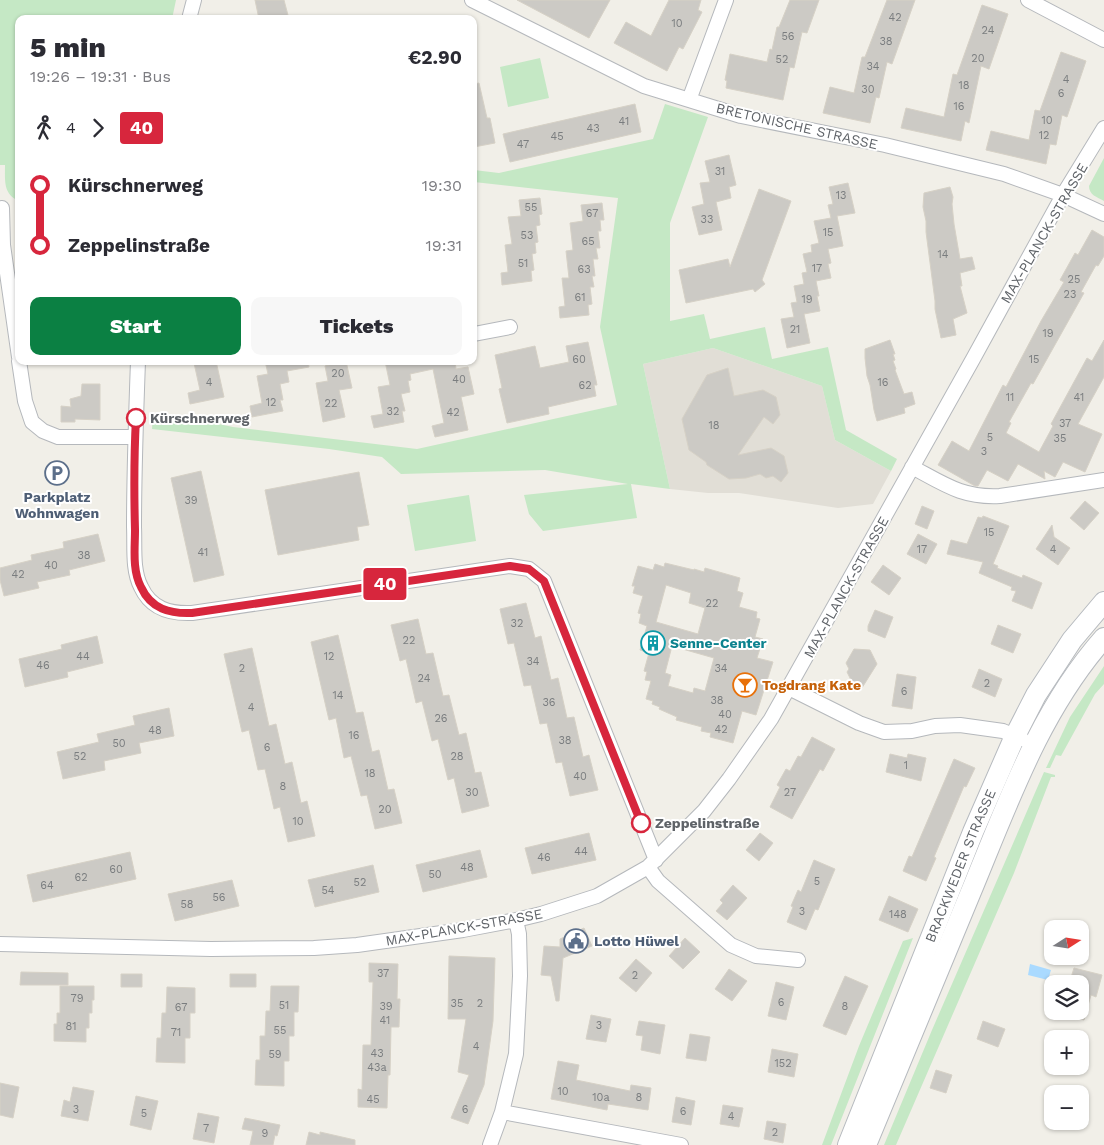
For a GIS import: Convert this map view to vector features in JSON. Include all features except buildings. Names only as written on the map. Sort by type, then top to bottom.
[{"type":"main road","name":"BRACKWEDER STRASSE","points":[[848,1145],[973,832],[1015,736],[1036,695],[1072,640],[1104,602]]},
{"type":"main road","name":"BRACKWEDER STRASSE","points":[[866,1145],[1022,768],[1055,706],[1104,638]]},
{"type":"street","points":[[190,15],[194,0]]},
{"type":"street","name":"BRETONISCHE STRASSE","points":[[472,0],[633,81],[689,100],[741,116],[974,166],[1036,184],[1104,214]]},
{"type":"street","points":[[689,100],[726,0]]},
{"type":"street","points":[[1028,0],[1104,40]]},
{"type":"street","name":"MAX-PLANCK-STRASSE","points":[[0,944],[211,949],[314,948],[386,942],[516,920],[580,902],[596,896],[652,863],[704,811],[771,719],[1063,195],[1104,128]]},
{"type":"street","points":[[2,208],[4,245],[15,327]]},
{"type":"street","points":[[477,333],[510,327]]},
{"type":"street","points":[[20,365],[25,401],[32,422],[43,431],[58,437],[135,437]]},
{"type":"street","points":[[138,365],[135,437],[135,562],[140,586],[145,595],[166,611],[179,614],[510,566],[529,569],[544,581],[658,882],[731,945],[756,956],[798,960]]},
{"type":"street","points":[[912,467],[957,491],[984,497],[1104,480]]},
{"type":"street","points":[[789,688],[859,723],[884,732],[912,731],[947,725],[960,725],[989,728],[1015,736],[1034,745]]},
{"type":"street","points":[[490,1145],[502,1112],[516,1054],[519,1028],[520,976],[519,934],[516,920]]},
{"type":"street","points":[[502,1112],[681,1145]]},
{"type":"shaded area","points":[[713,348],[822,386],[835,440],[891,471],[873,504],[838,508],[739,493],[708,493],[670,489],[643,364]]},
{"type":"green space","points":[[0,0],[176,0],[173,15],[15,15],[15,199],[10,195],[6,186],[5,165],[0,165]]},
{"type":"green space","points":[[540,58],[549,98],[508,107],[500,67]]},
{"type":"green space","points":[[665,104],[708,117],[670,223],[670,321],[704,314],[710,339],[765,327],[772,359],[828,347],[846,430],[897,459],[891,471],[835,440],[822,386],[713,348],[643,364],[670,489],[631,484],[637,518],[543,531],[529,514],[524,495],[628,484],[545,470],[401,474],[382,457],[329,449],[152,429],[153,415],[190,418],[233,427],[417,449],[617,405],[600,327],[618,198],[477,182],[477,170],[499,173],[653,139]]},
{"type":"green space","points":[[1104,158],[1104,201],[1092,194],[1089,186]]},
{"type":"green space","points":[[469,495],[476,541],[415,551],[407,505]]},
{"type":"green space","points":[[1104,666],[1104,684],[1095,694],[1061,756],[1056,755],[1050,768],[1046,768],[1070,717]]},
{"type":"green space","points":[[1044,772],[1055,775],[1055,777],[1051,777],[1014,873],[896,1145],[884,1145],[932,1030]]},
{"type":"green space","points":[[913,938],[831,1145],[822,1145],[859,1046],[903,941]]},
{"type":"water","points":[[1030,964],[1051,970],[1050,975],[1044,975],[1044,979],[1028,975]]},
{"type":"bus line","name":"40","points":[[136,418],[134,466],[135,562],[140,586],[145,595],[155,604],[166,611],[179,614],[192,613],[510,566],[529,569],[544,581],[641,823]]},
{"type":"place","name":"Kürschnerweg","points":[[136,418]]},
{"type":"place","name":"Parkplatz Wohnwagen","points":[[57,473]]},
{"type":"place","name":"Senne-Center","points":[[653,643]]},
{"type":"place","name":"Togdrang Kate","points":[[745,685]]},
{"type":"place","name":"Zeppelinstraße","points":[[641,823]]},
{"type":"place","name":"Lotto Hüwel","points":[[576,941]]}]
